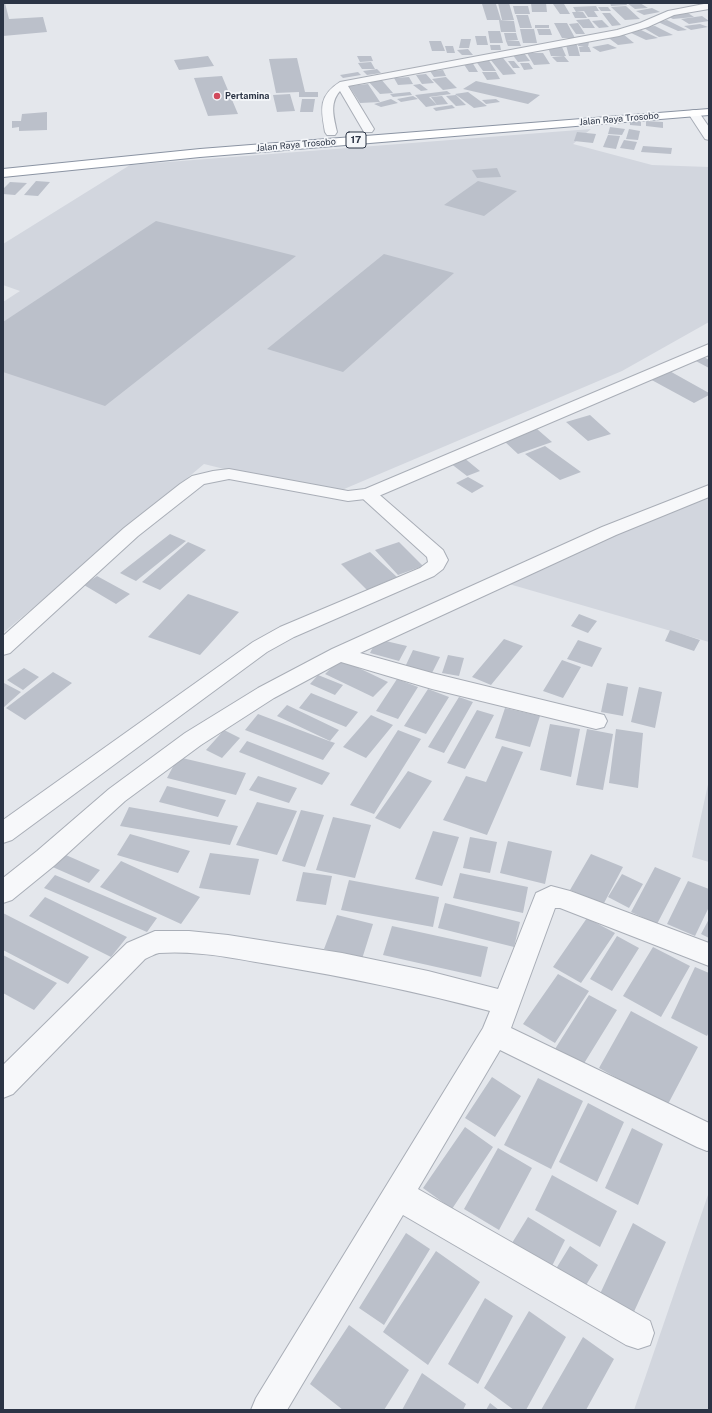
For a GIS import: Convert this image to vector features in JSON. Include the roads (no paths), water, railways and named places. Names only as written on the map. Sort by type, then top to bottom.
[{"type":"highway","name":"Jalan Raya Trosobo","points":[[3,163],[330,132],[709,102]]},
{"type":"highway","name":"Jalan Raya Trosobo","points":[[3,173],[207,152],[709,112]]},
{"type":"street","points":[[666,3],[671,14]]},
{"type":"street","points":[[330,132],[326,108],[332,92],[342,85],[368,78],[619,32],[644,25],[671,14],[709,6]]},
{"type":"street","points":[[342,85],[368,129]]},
{"type":"street","points":[[694,113],[709,136]]},
{"type":"street","points":[[3,648],[131,532],[198,480],[229,474],[336,494],[360,496],[368,494],[709,349]]},
{"type":"street","points":[[3,892],[46,858],[117,795],[193,739],[266,693],[339,654],[608,531],[709,490]]},
{"type":"street","points":[[3,833],[260,647],[287,632],[427,572],[436,565],[438,560],[436,554],[368,494]]},
{"type":"street","points":[[339,654],[432,680],[596,721]]},
{"type":"street","points":[[268,1410],[495,1034],[545,900],[551,897],[560,898],[709,955]]},
{"type":"street","points":[[3,1085],[136,951],[155,942],[189,942],[228,946],[342,964],[428,983],[507,1003]]},
{"type":"street","points":[[495,1034],[706,1137]]},
{"type":"street","points":[[398,1195],[638,1333]]},
{"type":"place","name":"Pertamina","points":[[217,96]]}]
